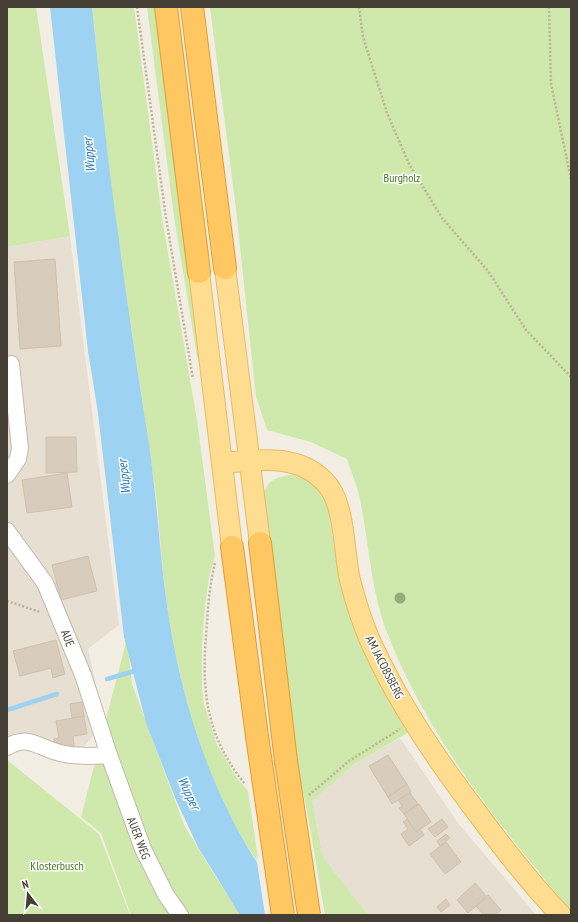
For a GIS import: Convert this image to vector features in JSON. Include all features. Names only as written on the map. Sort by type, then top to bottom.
[{"type":"highway","points":[[166,7],[199,272]]},
{"type":"highway","points":[[192,7],[225,268]]},
{"type":"highway","points":[[260,543],[286,761],[309,915]]},
{"type":"highway","points":[[224,552],[257,736],[283,915]]},
{"type":"main road","points":[[225,268],[260,543]]},
{"type":"main road","points":[[199,272],[223,463],[224,552]]},
{"type":"main road","name":"AM JACOBSBERG","points":[[223,463],[250,460],[285,461],[301,465],[312,470],[329,486],[336,501],[350,579],[361,617],[373,647],[398,694],[448,775],[536,888],[561,915]]},
{"type":"street","points":[[7,475],[18,459],[20,448],[11,364]]},
{"type":"street","name":"AUE","points":[[7,531],[45,583],[89,692],[109,755]]},
{"type":"street","points":[[7,747],[18,742],[30,742],[58,753],[82,756],[109,755]]},
{"type":"street","name":"AUER WEG","points":[[109,755],[149,863],[166,895],[180,915]]},
{"type":"path","points":[[137,7],[166,218],[193,381]]},
{"type":"path","points":[[359,7],[363,37],[387,113],[409,164],[442,218],[488,271],[526,330],[571,377]]},
{"type":"path","points":[[549,7],[551,84],[571,178]]},
{"type":"path","points":[[206,703],[204,674],[205,644],[212,577],[224,552]]},
{"type":"path","points":[[7,601],[44,614],[63,625]]},
{"type":"shaded area","points":[[70,236],[119,625],[88,649],[102,712],[95,733],[79,753],[9,744],[7,734],[7,247]]},
{"type":"shaded area","points":[[400,738],[458,823],[536,915],[368,915],[323,857],[312,801],[353,765]]},
{"type":"green space","points":[[7,7],[36,7],[70,236],[7,247]]},
{"type":"green space","points":[[92,7],[134,7],[162,218],[197,420],[215,556],[209,577],[202,645],[202,688],[204,704],[217,745],[236,777],[248,791],[259,864],[240,834],[209,768],[196,733],[177,661],[165,590],[154,482],[113,203]]},
{"type":"green space","points":[[147,7],[156,7],[204,377],[197,356],[174,217]]},
{"type":"green space","name":"Burgholz","points":[[210,7],[571,7],[571,908],[565,904],[514,841],[466,777],[443,743],[404,672],[382,619],[374,585],[360,499],[347,459],[311,442],[267,430],[256,397],[236,209]]},
{"type":"green space","points":[[294,474],[309,479],[323,491],[329,513],[337,567],[352,621],[409,732],[353,765],[312,801],[323,857],[368,915],[325,915],[306,805],[295,758],[262,501],[268,484],[281,477]]},
{"type":"green space","points":[[127,638],[132,684],[184,825],[241,915],[131,915],[101,833],[81,817]]},
{"type":"green space","name":"Klosterbusch","points":[[7,760],[99,834],[130,915],[7,915]]},
{"type":"water","name":"Wupper","points":[[50,7],[92,7],[114,205],[151,462],[171,633],[192,720],[224,803],[245,843],[269,880],[296,915],[240,915],[198,847],[176,800],[146,723],[124,637],[98,413],[88,351]]},
{"type":"pier","points":[[256,856],[290,905],[298,915],[265,915]]},
{"type":"building","points":[[55,259],[61,346],[20,349],[14,262]]},
{"type":"building","points":[[46,437],[76,437],[77,472],[46,473]]},
{"type":"building","points":[[67,473],[72,507],[27,513],[22,480]]},
{"type":"building","points":[[88,556],[97,591],[61,600],[52,565]]},
{"type":"building","points":[[56,640],[65,674],[53,678],[51,668],[20,676],[13,651]]},
{"type":"building","points":[[82,702],[84,716],[72,718],[70,704]]},
{"type":"building","points":[[84,716],[87,734],[73,736],[74,746],[58,749],[55,747],[54,739],[59,738],[56,721]]},
{"type":"building","points":[[388,755],[407,784],[388,797],[369,766]]},
{"type":"building","points":[[407,784],[411,792],[392,804],[388,797]]},
{"type":"building","points":[[410,793],[418,804],[404,814],[399,808],[402,806],[398,800]]},
{"type":"building","points":[[419,804],[431,822],[416,832],[404,814]]},
{"type":"building","points":[[407,819],[416,832],[420,829],[424,835],[409,846],[401,834],[408,829],[403,822]]},
{"type":"building","points":[[442,819],[448,827],[435,837],[428,829]]},
{"type":"building","points":[[446,834],[450,838],[440,846],[437,841]]},
{"type":"building","points":[[446,842],[461,862],[445,874],[430,854]]},
{"type":"building","points":[[475,883],[487,897],[468,913],[457,900]]},
{"type":"building","points":[[488,895],[501,910],[495,915],[484,915],[476,906]]},
{"type":"building","points":[[446,899],[450,905],[441,912],[437,907]]},
{"type":"waterway","points":[[107,679],[138,670]]},
{"type":"waterway","points":[[7,710],[57,694]]}]
